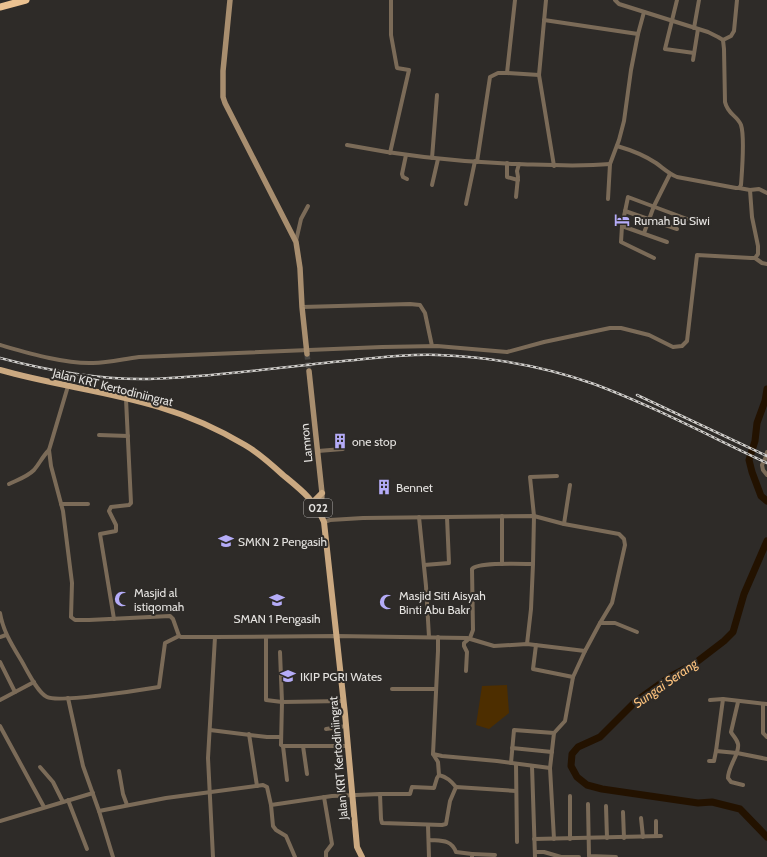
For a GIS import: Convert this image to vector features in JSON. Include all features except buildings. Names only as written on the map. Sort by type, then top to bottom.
[{"type":"highway","points":[[0,7],[26,0]]},
{"type":"main road","name":"Jalan KRT Kertodiniingrat","points":[[0,370],[28,378],[159,407],[192,419],[245,445],[261,456],[306,494],[313,502],[321,513],[324,522],[344,701],[357,847],[362,857]]},
{"type":"main road","points":[[313,502],[322,493]]},
{"type":"street","points":[[230,0],[223,71],[223,97],[296,242],[300,268],[302,307],[307,352]]},
{"type":"street","points":[[390,153],[409,70],[397,68],[391,35],[391,0]]},
{"type":"street","points":[[507,73],[515,0]]},
{"type":"street","points":[[546,0],[539,76],[554,166]]},
{"type":"street","points":[[615,0],[619,4],[718,36],[723,40],[725,102],[727,110],[740,124],[742,133],[741,185],[739,188]]},
{"type":"street","points":[[677,0],[665,49],[694,53]]},
{"type":"street","points":[[693,60],[699,0]]},
{"type":"street","points":[[723,40],[731,36],[734,31],[737,0]]},
{"type":"street","points":[[608,199],[610,164],[624,121],[631,70],[644,12]]},
{"type":"street","points":[[544,20],[638,34]]},
{"type":"street","points":[[466,204],[476,162],[490,77],[498,73],[539,76]]},
{"type":"street","points":[[432,158],[437,95]]},
{"type":"street","points":[[347,145],[390,153],[476,162],[554,166],[610,164]]},
{"type":"street","points":[[617,146],[640,154],[670,174],[678,177],[750,190],[759,189],[767,193]]},
{"type":"street","points":[[406,155],[402,174],[407,179]]},
{"type":"street","points":[[432,185],[438,159]]},
{"type":"street","points":[[507,163],[507,177],[518,180]]},
{"type":"street","points":[[516,197],[518,180],[517,172],[519,164]]},
{"type":"street","points":[[644,233],[648,219],[670,174]]},
{"type":"street","points":[[750,190],[752,217],[758,246],[758,254],[755,258]]},
{"type":"street","points":[[654,258],[622,243],[620,240],[628,197],[687,219]]},
{"type":"street","points":[[296,242],[301,219],[308,206]]},
{"type":"street","points":[[625,211],[677,229]]},
{"type":"street","points":[[622,226],[667,242]]},
{"type":"street","points":[[0,345],[35,355],[92,363],[116,362],[139,357],[307,352],[432,346],[507,352],[544,342],[610,328],[621,328],[649,335],[673,347],[682,346],[687,341],[697,255],[755,258],[762,263],[767,264]]},
{"type":"street","points":[[302,307],[420,305],[425,312],[432,346]]},
{"type":"street","name":"Lamron","points":[[309,371],[322,493],[321,513]]},
{"type":"street","points":[[68,386],[49,450],[50,466],[62,504],[72,583],[71,617],[75,620],[170,616],[179,636]]},
{"type":"street","points":[[114,619],[100,534],[116,531],[116,525],[109,511],[111,507],[129,505],[131,503],[126,399]]},
{"type":"street","points":[[99,435],[128,436]]},
{"type":"street","points":[[318,451],[343,449]]},
{"type":"street","points":[[8,484],[26,477],[34,470],[42,457],[49,450]]},
{"type":"street","points":[[767,452],[766,459],[762,465],[763,470],[767,475]]},
{"type":"street","points":[[527,644],[531,609],[534,516],[530,477],[557,476]]},
{"type":"street","points":[[564,524],[570,485]]},
{"type":"street","points":[[62,504],[88,504]]},
{"type":"street","points":[[502,516],[502,564]]},
{"type":"street","points":[[324,522],[330,520],[363,518],[534,516],[564,524],[619,534],[624,539],[625,545],[612,603],[600,622],[573,677],[565,722],[554,733],[550,768],[554,839]]},
{"type":"street","points":[[420,517],[429,637]]},
{"type":"street","points":[[424,565],[449,564],[447,517]]},
{"type":"street","points":[[466,671],[467,652],[464,643],[470,638],[473,630],[472,569],[477,566],[533,564]]},
{"type":"street","points":[[0,615],[6,635],[34,682],[41,692],[48,698],[68,698],[159,688],[165,643],[179,636],[470,638],[494,646],[527,644],[585,651]]},
{"type":"street","points":[[600,622],[615,623],[637,632]]},
{"type":"street","points":[[0,637],[6,635]]},
{"type":"street","points":[[212,857],[208,758],[215,637]]},
{"type":"street","points":[[266,637],[265,699],[267,701],[344,701]]},
{"type":"street","points":[[271,805],[324,797],[410,794],[412,787],[434,788],[439,775],[438,762],[434,754],[438,637]]},
{"type":"street","points":[[536,645],[533,669],[573,677]]},
{"type":"street","points":[[280,652],[282,702],[281,745],[283,746],[287,780]]},
{"type":"street","points":[[0,662],[15,692]]},
{"type":"street","points":[[0,700],[34,682]]},
{"type":"street","points":[[392,689],[436,689]]},
{"type":"street","points":[[68,698],[83,766],[113,857]]},
{"type":"street","points":[[709,761],[714,761],[723,699]]},
{"type":"street","points":[[710,700],[723,699],[738,702],[765,704],[763,733],[767,737]]},
{"type":"street","points":[[738,702],[731,732],[738,743],[737,753],[729,769],[728,778],[731,782],[743,785]]},
{"type":"street","points":[[0,726],[44,807]]},
{"type":"street","points":[[326,729],[346,726]]},
{"type":"street","points":[[210,730],[265,737],[281,737]]},
{"type":"street","points":[[518,842],[516,791],[512,748],[514,730],[554,733]]},
{"type":"street","points":[[249,734],[258,786]]},
{"type":"street","points":[[283,746],[348,746]]},
{"type":"street","points":[[303,746],[307,774]]},
{"type":"street","points":[[512,748],[552,752]]},
{"type":"street","points":[[716,751],[737,753],[767,759]]},
{"type":"street","points":[[434,754],[550,768]]},
{"type":"street","points":[[532,766],[535,855],[544,852],[561,857],[616,857]]},
{"type":"street","points":[[40,767],[53,782],[63,802]]},
{"type":"street","points":[[119,771],[127,805]]},
{"type":"street","points":[[439,775],[445,776],[456,787],[496,791],[516,791]]},
{"type":"street","points":[[99,811],[166,798],[263,785],[267,786],[273,826],[276,830],[286,836],[295,857]]},
{"type":"street","points":[[380,794],[382,823],[442,826],[446,824],[450,801],[456,787]]},
{"type":"street","points":[[0,821],[93,793]]},
{"type":"street","points":[[570,796],[570,839]]},
{"type":"street","points":[[324,797],[332,844],[326,852],[326,857]]},
{"type":"street","points":[[68,800],[87,849]]},
{"type":"street","points":[[588,804],[589,856]]},
{"type":"street","points":[[606,806],[607,838]]},
{"type":"street","points":[[623,812],[624,838]]},
{"type":"street","points":[[641,818],[643,837]]},
{"type":"street","points":[[534,839],[589,839],[659,836],[656,821]]},
{"type":"street","points":[[428,825],[429,857]]},
{"type":"street","points":[[429,840],[446,841],[452,844],[456,852],[472,855],[495,855]]},
{"type":"shaded area","points":[[507,685],[509,713],[489,729],[476,725],[482,686]]},
{"type":"waterway","name":"Sungai Serang","points":[[767,389],[765,401],[757,423],[755,441],[749,460],[761,496],[767,501]]},
{"type":"waterway","name":"Sungai Serang","points":[[767,541],[744,594],[733,632],[724,641],[694,664],[671,676],[636,701],[600,737],[578,747],[572,754],[571,766],[577,777],[587,785],[602,789],[698,803],[712,802],[740,809],[767,837]]},
{"type":"tunnel","points":[[307,354],[309,371]]},
{"type":"railway","points":[[0,358],[74,374],[130,379],[175,378],[226,374],[407,355],[458,356],[497,360],[536,367],[594,384],[659,412],[767,463]]},
{"type":"railway","points":[[637,395],[767,456]]},
{"type":"place","name":"Rumah Bu Siwi","points":[[622,220]]},
{"type":"place","name":"one stop","points":[[340,441]]},
{"type":"place","name":"Bennet","points":[[384,487]]},
{"type":"place","name":"SMKN 2 Pengasih","points":[[226,541]]},
{"type":"place","name":"Masjid al istiqomah","points":[[122,599]]},
{"type":"place","name":"SMAN 1 Pengasih","points":[[277,600]]},
{"type":"place","name":"Masjid Siti Aisyah Binti Abu Bakr","points":[[387,602]]},
{"type":"place","name":"IKIP PGRI Wates","points":[[288,676]]}]
